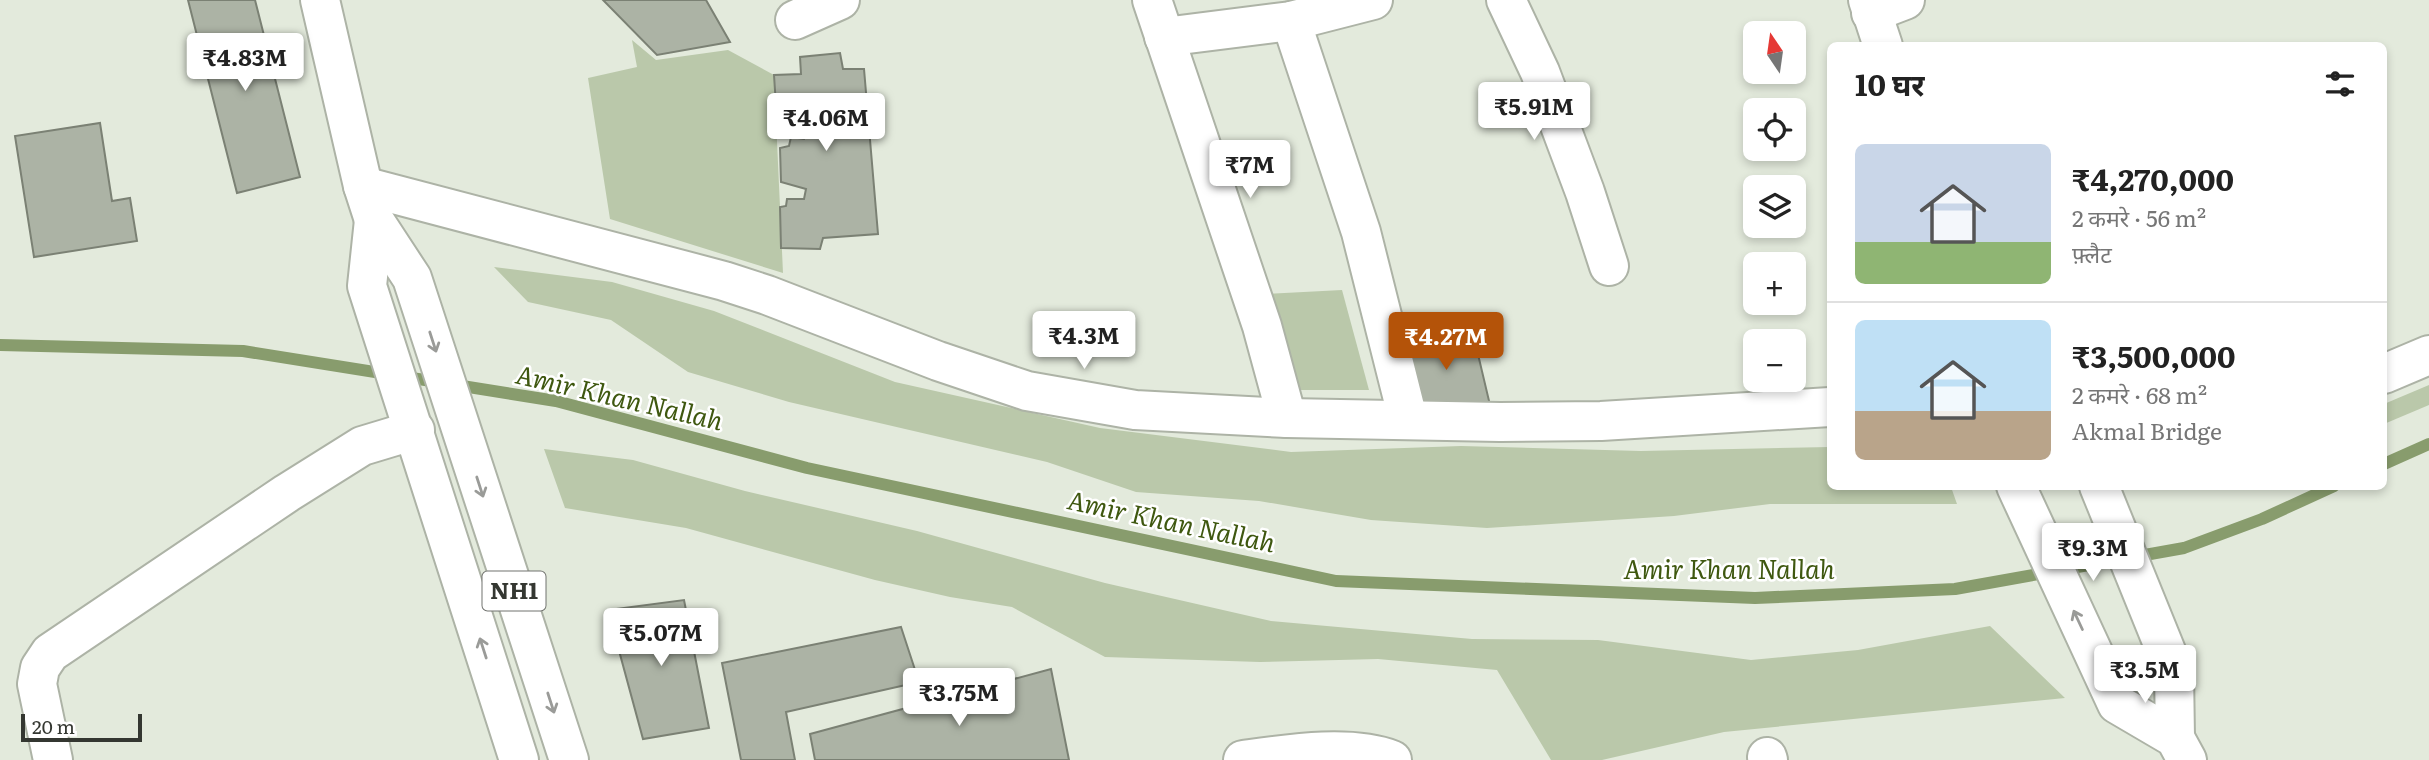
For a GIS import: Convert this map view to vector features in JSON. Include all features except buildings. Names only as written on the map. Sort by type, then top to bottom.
[{"type":"main road","points":[[795,20],[840,0]]},
{"type":"main road","points":[[1152,0],[1262,326],[1287,418]]},
{"type":"main road","points":[[1164,37],[1291,21],[1373,0]]},
{"type":"main road","points":[[1506,0],[1540,72],[1609,266]]},
{"type":"main road","name":"NH1","points":[[327,2],[369,203],[367,286],[519,760]]},
{"type":"main road","points":[[1291,21],[1361,232],[1408,419]]},
{"type":"main road","points":[[369,203],[724,281],[937,361],[1027,391],[1135,410],[1287,418],[1500,422],[1601,421],[1827,407]]},
{"type":"main road","name":"NH1","points":[[369,203],[412,278],[569,760]]},
{"type":"main road","points":[[2387,373],[2429,355]]},
{"type":"main road","points":[[53,760],[37,684],[40,668],[50,653],[264,508],[362,446],[415,430]]},
{"type":"main road","points":[[2018,490],[2116,704],[2181,749]]},
{"type":"main road","points":[[2101,490],[2174,671],[2181,749]]},
{"type":"main road","points":[[1243,760],[1303,752],[1376,754],[1392,760]]},
{"type":"green space","points":[[632,40],[656,60],[728,50],[774,75],[783,273],[610,219],[588,78],[637,67]]},
{"type":"green space","points":[[494,267],[612,282],[714,311],[895,382],[1100,428],[1291,452],[1461,446],[1641,451],[1827,447],[1827,490],[1952,490],[1957,504],[1770,504],[1674,516],[1487,528],[1371,520],[1259,501],[1136,492],[1047,462],[789,402],[688,372],[611,320],[528,302]]},
{"type":"green space","points":[[1342,290],[1369,390],[1289,390],[1264,294]]},
{"type":"green space","points":[[2429,385],[2429,405],[2387,423],[2387,403]]},
{"type":"green space","points":[[544,449],[633,460],[745,491],[917,531],[1105,583],[1271,621],[1472,639],[1598,640],[1751,660],[1858,650],[1990,626],[2065,698],[1724,732],[1602,760],[1551,760],[1497,670],[1378,659],[1260,662],[1105,657],[1012,607],[950,597],[875,580],[686,528],[565,508]]},
{"type":"waterway","name":"Amir Khan Nallah","points":[[0,345],[243,351],[556,401],[807,468],[1336,581],[1755,598],[1955,589],[2184,548],[2262,519],[2325,490]]},
{"type":"waterway","name":"Amir Khan Nallah","points":[[2387,463],[2429,444]]}]
